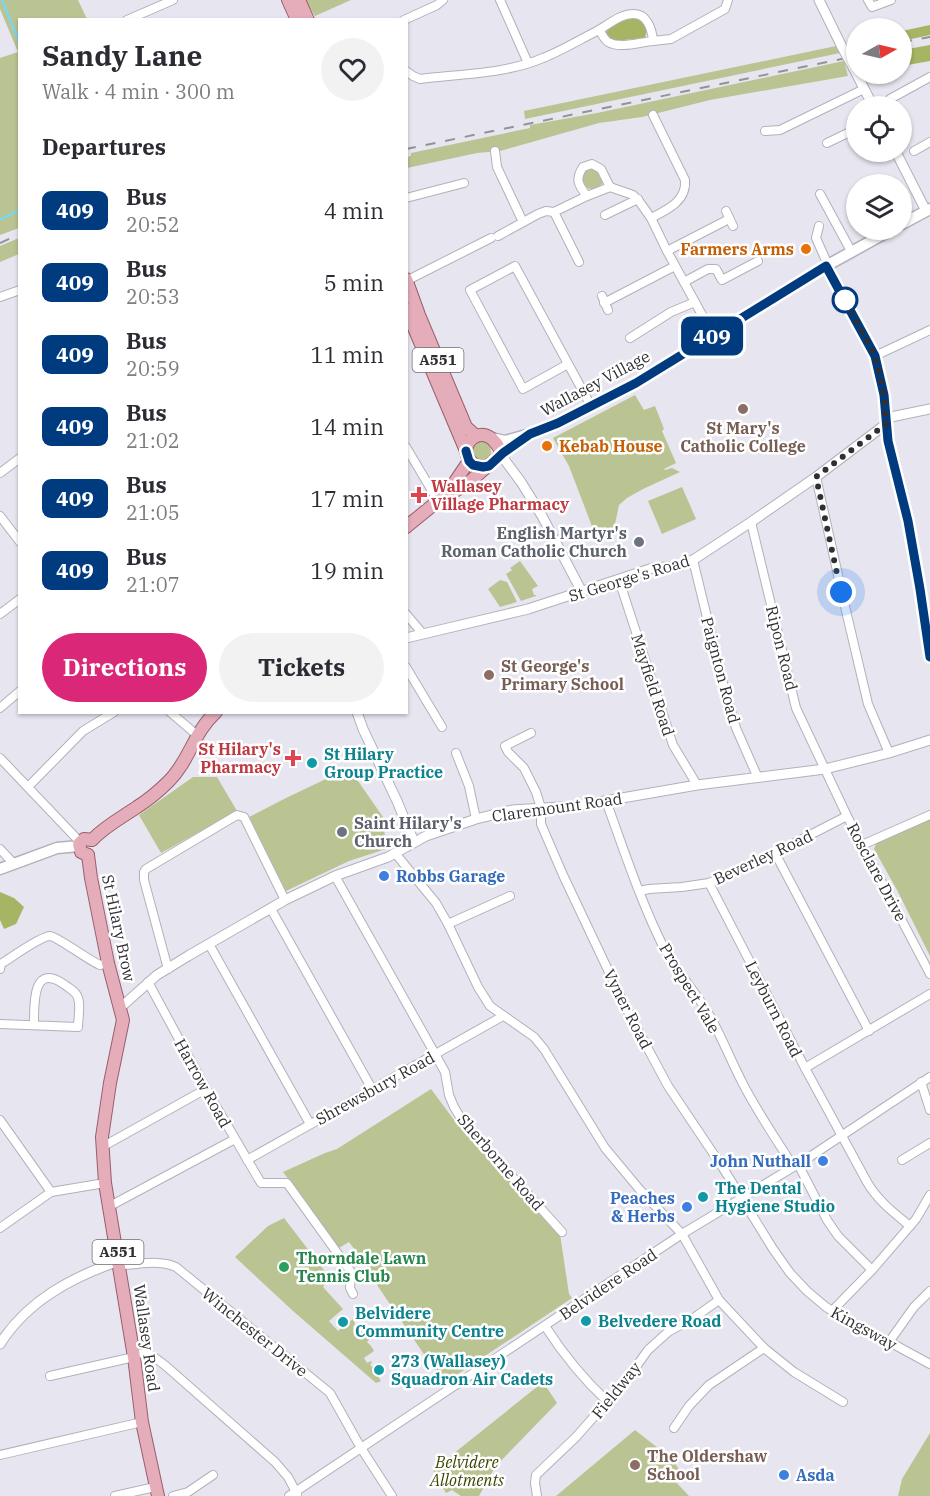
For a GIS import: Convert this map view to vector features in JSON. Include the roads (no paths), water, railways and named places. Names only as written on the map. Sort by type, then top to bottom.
[{"type":"main road","points":[[288,0],[296,18]]},
{"type":"main road","points":[[298,0],[307,18]]},
{"type":"main road","points":[[912,219],[928,210]]},
{"type":"main road","name":"Wallasey Village","points":[[491,438],[505,441],[530,434],[558,423],[636,383],[870,240]]},
{"type":"main road","name":"A551","points":[[408,283],[423,326],[466,427],[476,436]]},
{"type":"main road","name":"A551","points":[[408,314],[467,456]]},
{"type":"main road","name":"Wallasey Village","points":[[502,454],[530,434]]},
{"type":"main road","points":[[408,525],[442,499],[457,491],[502,454],[491,438],[481,435],[468,442],[467,456],[442,499]]},
{"type":"main road","points":[[467,456],[478,467],[489,466]]},
{"type":"main road","points":[[0,869],[57,848],[85,846],[104,828],[139,806],[172,778],[183,763],[197,735],[214,714]]},
{"type":"main road","name":"St Hilary Brow","points":[[85,846],[108,963],[121,1007]]},
{"type":"main road","name":"Wallasey Road","points":[[121,1007],[123,1020],[110,1083],[102,1147],[105,1183],[134,1356],[142,1422],[156,1491]]},
{"type":"street","points":[[132,18],[173,0]]},
{"type":"street","points":[[408,18],[437,5],[442,0]]},
{"type":"street","points":[[500,0],[528,63]]},
{"type":"street","points":[[599,30],[606,40],[614,44],[671,39],[725,9],[728,0]]},
{"type":"street","points":[[819,0],[868,96]]},
{"type":"street","points":[[868,0],[872,7],[891,0]]},
{"type":"street","points":[[408,72],[420,79],[497,70],[528,63],[542,59],[623,15],[640,14],[648,22],[653,41]]},
{"type":"street","points":[[895,96],[930,77]]},
{"type":"street","points":[[765,131],[780,130],[864,89]]},
{"type":"street","points":[[651,218],[677,202],[686,188],[685,180],[653,115]]},
{"type":"street","points":[[828,143],[846,134]]},
{"type":"street","points":[[914,151],[930,142]]},
{"type":"street","points":[[495,151],[497,167],[523,222]]},
{"type":"street","points":[[902,162],[928,210]]},
{"type":"street","points":[[587,196],[578,182],[578,174],[583,167],[592,164],[601,169],[610,187]]},
{"type":"street","points":[[408,197],[465,183]]},
{"type":"street","points":[[408,280],[538,214],[554,212],[610,187],[638,199],[651,218],[713,335]]},
{"type":"street","points":[[820,194],[851,251]]},
{"type":"street","points":[[605,215],[638,199]]},
{"type":"street","points":[[554,212],[579,261]]},
{"type":"street","points":[[667,251],[729,219]]},
{"type":"street","points":[[819,226],[816,238],[827,265],[875,356],[884,395],[888,441],[908,521],[930,657]]},
{"type":"street","points":[[684,282],[708,269],[716,269],[722,280],[758,261]]},
{"type":"street","points":[[568,364],[523,389],[470,290],[514,266],[568,364],[591,406]]},
{"type":"street","points":[[605,303],[675,266]]},
{"type":"street","points":[[0,297],[18,291]]},
{"type":"street","points":[[630,338],[671,312],[695,302]]},
{"type":"street","points":[[875,356],[930,330]]},
{"type":"street","name":"St George's Road","points":[[408,638],[528,609],[653,568],[679,566],[693,560],[816,477],[886,421],[930,409]]},
{"type":"street","points":[[408,450],[442,499]]},
{"type":"street","points":[[502,454],[542,516],[582,592]]},
{"type":"street","points":[[0,473],[18,460]]},
{"type":"street","points":[[816,477],[868,704],[889,753]]},
{"type":"street","points":[[0,516],[18,539]]},
{"type":"street","name":"Ripon Road","points":[[752,522],[796,708],[825,770]]},
{"type":"street","name":"Paignton Road","points":[[693,560],[736,728],[758,778]]},
{"type":"street","name":"Mayfield Road","points":[[619,580],[673,745],[697,784]]},
{"type":"street","points":[[0,614],[18,600]]},
{"type":"street","points":[[408,616],[423,634]]},
{"type":"street","points":[[408,670],[442,727]]},
{"type":"street","points":[[0,708],[18,693]]},
{"type":"street","points":[[28,787],[83,731],[111,714]]},
{"type":"street","points":[[172,714],[197,735]]},
{"type":"street","points":[[358,714],[414,842]]},
{"type":"street","name":"Vyner Road","points":[[531,733],[505,746],[524,768],[536,792],[541,808],[541,824],[568,886],[626,1008],[668,1086],[742,1197]]},
{"type":"street","name":"Claremount Road","points":[[121,1007],[147,982],[285,900],[335,876],[395,853],[414,842],[476,819],[512,810],[576,806],[697,784],[825,770],[930,740]]},
{"type":"street","points":[[456,753],[469,786],[476,819]]},
{"type":"street","points":[[0,758],[85,846]]},
{"type":"street","name":"Rosclare Drive","points":[[825,770],[930,974]]},
{"type":"street","name":"Prospect Vale","points":[[606,801],[647,910],[666,952],[684,980],[700,998],[761,1116],[795,1165],[827,1220],[838,1236],[872,1270]]},
{"type":"street","points":[[862,845],[930,814]]},
{"type":"street","points":[[168,969],[144,880],[146,868],[237,815],[244,817],[285,900]]},
{"type":"street","name":"Beverley Road","points":[[640,891],[682,888],[709,883],[775,853],[847,816]]},
{"type":"street","points":[[0,849],[14,864]]},
{"type":"street","points":[[395,853],[436,903],[478,987],[490,1006],[534,1037],[544,1049],[605,1148],[640,1190],[682,1234],[719,1300],[764,1348],[794,1372],[843,1402]]},
{"type":"street","points":[[775,853],[869,1031]]},
{"type":"street","name":"Sherborne Road","points":[[335,876],[445,1072],[449,1095],[463,1122],[562,1232]]},
{"type":"street","name":"Leyburn Road","points":[[709,883],[805,1068],[875,1195],[910,1226]]},
{"type":"street","points":[[448,924],[510,896]]},
{"type":"street","points":[[271,909],[372,1089]]},
{"type":"street","points":[[0,969],[4,962],[50,936],[92,962],[100,965],[108,963]]},
{"type":"street","points":[[208,944],[310,1124]]},
{"type":"street","points":[[0,1024],[78,1027],[79,999],[77,994],[57,980],[49,978],[42,980],[35,993],[34,1025]]},
{"type":"street","name":"Harrow Road","points":[[147,982],[261,1183],[287,1184],[351,1272],[350,1288],[353,1294]]},
{"type":"street","points":[[805,1068],[930,994]]},
{"type":"street","name":"Shrewsbury Road","points":[[247,1160],[503,1016]]},
{"type":"street","name":"Belvidere Road","points":[[294,1494],[682,1234],[795,1165],[930,1077]]},
{"type":"street","points":[[921,1082],[930,1110]]},
{"type":"street","points":[[102,1147],[206,1089]]},
{"type":"street","points":[[1,1125],[51,1192]]},
{"type":"street","points":[[110,1206],[235,1139]]},
{"type":"street","points":[[902,1160],[930,1143]]},
{"type":"street","points":[[0,1228],[51,1192],[105,1183]]},
{"type":"street","points":[[832,1311],[872,1270],[916,1219],[930,1194]]},
{"type":"street","name":"Kingsway","points":[[742,1197],[773,1250],[807,1291],[832,1311],[862,1329],[930,1364]]},
{"type":"street","points":[[0,1344],[24,1314],[41,1300],[87,1272],[119,1263]]},
{"type":"street","name":"Winchester Drive","points":[[119,1263],[169,1263],[176,1267],[330,1393],[361,1448],[392,1496]]},
{"type":"street","points":[[889,1342],[914,1306],[930,1291]]},
{"type":"street","name":"Fieldway","points":[[537,1496],[536,1475],[608,1402],[648,1350],[668,1332],[719,1300]]},
{"type":"street","points":[[545,1326],[567,1358],[608,1402]]},
{"type":"street","points":[[674,1428],[689,1406],[709,1385],[764,1348]]},
{"type":"street","points":[[50,1376],[144,1353],[153,1356],[275,1461],[288,1477],[294,1494]]},
{"type":"street","points":[[0,1455],[142,1422]]},
{"type":"street","points":[[172,1496],[188,1492],[213,1475]]},
{"type":"street","points":[[115,1496],[156,1491]]},
{"type":"waterway","points":[[2,0],[18,39]]},
{"type":"waterway","points":[[0,219],[18,211]]},
{"type":"railway","points":[[912,40],[930,37]]},
{"type":"railway","points":[[408,149],[846,58]]},
{"type":"railway","points":[[0,243],[18,235]]},
{"type":"place","name":"Farmers Arms","points":[[806,249]]},
{"type":"place","name":"St Mary's Catholic College","points":[[743,409]]},
{"type":"place","name":"Kebab House","points":[[547,446]]},
{"type":"place","name":"Wallasey Village Pharmacy","points":[[419,495]]},
{"type":"place","name":"English Martyr's Roman Catholic Church","points":[[639,542]]},
{"type":"place","name":"St George's Primary School","points":[[489,675]]},
{"type":"place","name":"St Hilary's Pharmacy","points":[[293,758]]},
{"type":"place","name":"St Hilary Group Practice","points":[[312,763]]},
{"type":"place","name":"Saint Hilary's Church","points":[[342,832]]},
{"type":"place","name":"Robbs Garage","points":[[384,876]]},
{"type":"place","name":"John Nuthall","points":[[823,1161]]},
{"type":"place","name":"The Dental Hygiene Studio","points":[[703,1197]]},
{"type":"place","name":"Peaches & Herbs","points":[[687,1207]]},
{"type":"place","name":"Thorndale Lawn Tennis Club","points":[[284,1267]]},
{"type":"place","name":"Belvedere Road","points":[[586,1321]]},
{"type":"place","name":"Belvidere Community Centre","points":[[343,1322]]},
{"type":"place","name":"273 (Wallasey) Squadron Air Cadets","points":[[379,1370]]},
{"type":"place","name":"The Oldershaw School","points":[[635,1465]]},
{"type":"place","name":"Asda","points":[[784,1475]]},
{"type":"park label","name":"Belvidere Allotments","points":[[467,1471]]}]
